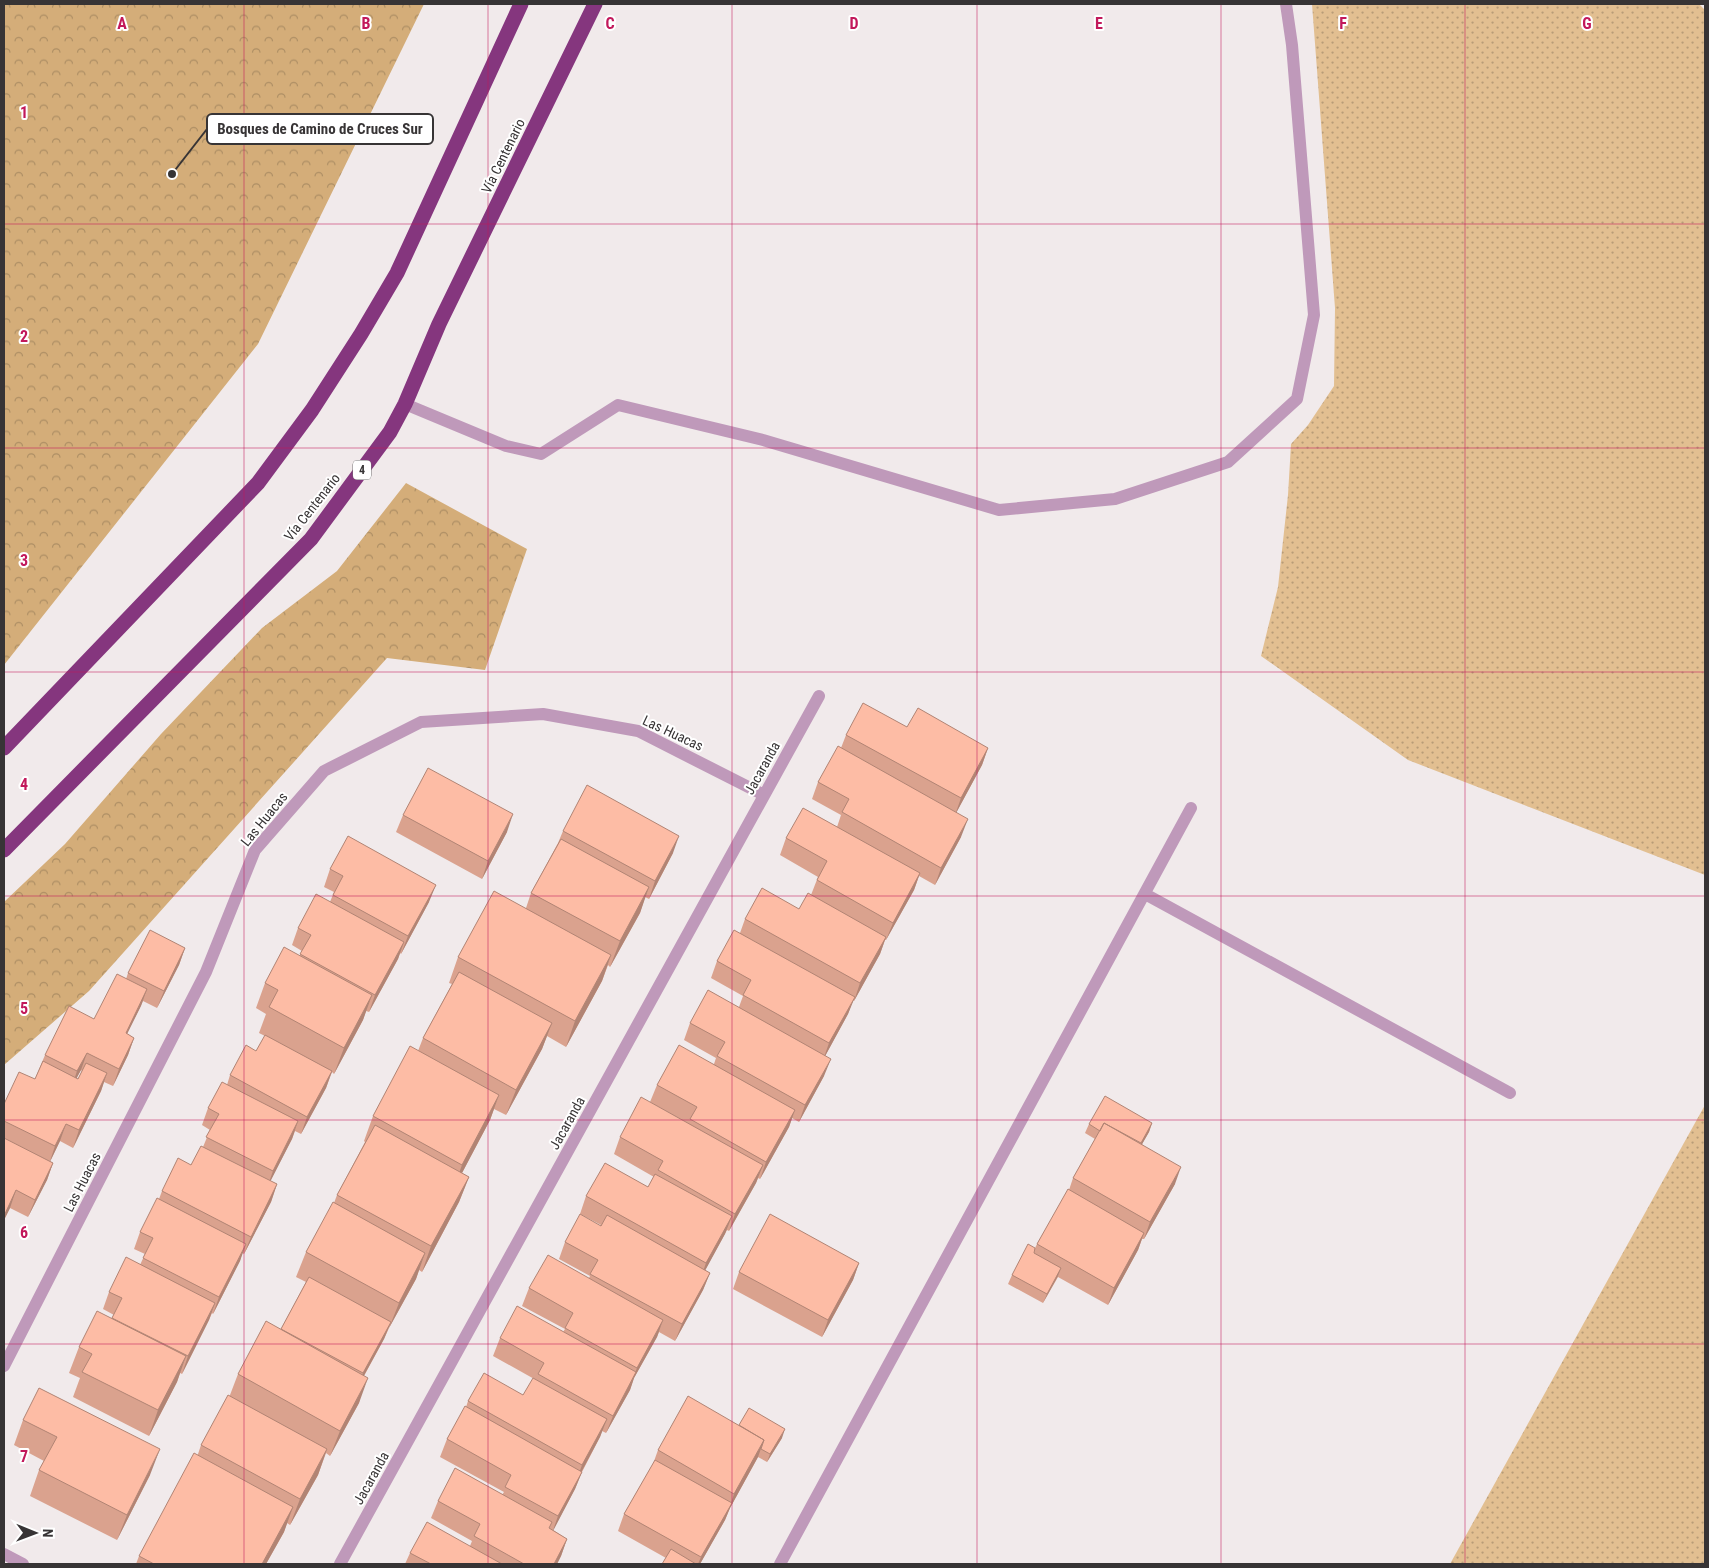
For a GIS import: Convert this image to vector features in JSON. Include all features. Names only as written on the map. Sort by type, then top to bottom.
[{"type":"highway","points":[[4,748],[258,483],[312,410],[361,334],[397,273],[520,4]]},
{"type":"highway","name":"Vía Centenario","points":[[4,850],[311,539],[390,432],[405,404],[439,324],[595,4]]},
{"type":"street","points":[[405,404],[506,446],[541,454],[618,405],[763,440],[999,510],[1115,499],[1228,462],[1297,399],[1314,315],[1292,45],[1286,4]]},
{"type":"street","name":"Jacaranda","points":[[340,1564],[819,696]]},
{"type":"street","name":"Las Huacas","points":[[4,1366],[206,972],[255,850],[324,771],[421,722],[543,714],[638,731],[764,795]]},
{"type":"street","points":[[780,1564],[1191,808]]},
{"type":"street","points":[[1145,894],[1510,1093]]},
{"type":"street","points":[[4,1554],[23,1564]]},
{"type":"shaded area","points":[[1312,4],[1699,4],[1705,10],[1705,875],[1408,760],[1261,656],[1278,587],[1288,495],[1291,444],[1308,425],[1334,386],[1335,308]]},
{"type":"shaded area","points":[[1705,1105],[1705,1564],[1450,1564]]},
{"type":"green space","points":[[4,4],[424,4],[258,344],[4,665]]},
{"type":"green space","points":[[406,483],[527,549],[485,670],[387,658],[89,991],[4,1065],[4,902],[65,844],[161,734],[262,628],[337,571]]},
{"type":"building","points":[[863,703],[907,727],[918,708],[988,748],[961,798],[846,735]]},
{"type":"building","points":[[838,746],[968,819],[941,868],[842,812],[849,799],[818,782]]},
{"type":"building","points":[[428,768],[513,814],[488,861],[403,815]]},
{"type":"building","points":[[587,785],[679,836],[655,881],[563,831]]},
{"type":"building","points":[[803,808],[920,873],[893,923],[817,880],[827,861],[786,838]]},
{"type":"building","points":[[348,836],[436,885],[408,936],[333,895],[343,876],[330,869]]},
{"type":"building","points":[[561,839],[649,887],[620,941],[531,893]]},
{"type":"building","points":[[762,888],[799,909],[808,893],[886,937],[860,983],[745,919]]},
{"type":"building","points":[[494,891],[611,955],[575,1021],[458,957]]},
{"type":"building","points":[[316,894],[404,942],[375,995],[300,954],[311,935],[298,928]]},
{"type":"building","points":[[150,930],[185,948],[164,991],[128,973]]},
{"type":"building","points":[[734,930],[855,997],[829,1043],[743,995],[751,980],[717,961]]},
{"type":"building","points":[[284,947],[372,995],[344,1048],[269,1007],[278,990],[265,983]]},
{"type":"building","points":[[459,972],[552,1023],[516,1090],[423,1038]]},
{"type":"building","points":[[117,974],[147,989],[126,1033],[134,1038],[119,1069],[87,1053],[77,1071],[45,1055],[69,1006],[94,1019]]},
{"type":"building","points":[[708,990],[831,1059],[805,1105],[717,1056],[725,1042],[690,1023]]},
{"type":"building","points":[[265,1035],[332,1071],[307,1117],[230,1075],[246,1045],[256,1051]]},
{"type":"building","points":[[679,1045],[795,1110],[766,1162],[690,1119],[697,1107],[657,1085]]},
{"type":"building","points":[[410,1046],[499,1095],[462,1165],[373,1116]]},
{"type":"building","points":[[43,1061],[78,1079],[86,1063],[107,1073],[79,1130],[66,1124],[55,1146],[4,1121],[4,1104],[19,1072],[35,1079]]},
{"type":"building","points":[[222,1082],[298,1121],[273,1171],[206,1137],[219,1114],[208,1108]]},
{"type":"building","points":[[1105,1096],[1152,1123],[1141,1143],[1104,1123],[1100,1131],[1089,1124]]},
{"type":"building","points":[[641,1097],[763,1165],[735,1214],[658,1170],[663,1161],[620,1137]]},
{"type":"building","points":[[1104,1123],[1181,1167],[1150,1222],[1073,1178]]},
{"type":"building","points":[[375,1125],[469,1177],[431,1246],[337,1195]]},
{"type":"building","points":[[4,1138],[53,1163],[35,1200],[16,1190],[4,1216]]},
{"type":"building","points":[[201,1146],[277,1184],[251,1237],[162,1191],[178,1158],[191,1165]]},
{"type":"building","points":[[605,1163],[648,1187],[655,1174],[732,1216],[706,1263],[586,1196]]},
{"type":"building","points":[[1068,1189],[1144,1233],[1114,1288],[1037,1244]]},
{"type":"building","points":[[157,1198],[246,1244],[219,1297],[143,1258],[153,1238],[140,1232]]},
{"type":"building","points":[[333,1202],[425,1253],[399,1303],[306,1252]]},
{"type":"building","points":[[580,1214],[601,1226],[607,1215],[710,1273],[682,1324],[590,1274],[598,1260],[565,1242]]},
{"type":"building","points":[[770,1214],[859,1263],[828,1320],[739,1272]]},
{"type":"building","points":[[1028,1244],[1035,1248],[1034,1253],[1061,1268],[1047,1294],[1012,1275]]},
{"type":"building","points":[[548,1255],[663,1320],[637,1368],[565,1328],[573,1313],[529,1288]]},
{"type":"building","points":[[126,1257],[215,1303],[188,1356],[112,1318],[122,1298],[109,1292]]},
{"type":"building","points":[[309,1277],[391,1322],[363,1373],[281,1329]]},
{"type":"building","points":[[517,1306],[636,1372],[613,1416],[538,1374],[544,1363],[500,1338]]},
{"type":"building","points":[[97,1311],[186,1356],[158,1410],[82,1372],[92,1354],[79,1347]]},
{"type":"building","points":[[266,1321],[368,1378],[340,1431],[238,1374]]},
{"type":"building","points":[[484,1373],[523,1395],[533,1378],[607,1419],[582,1465],[468,1401]]},
{"type":"building","points":[[39,1388],[160,1449],[127,1515],[39,1470],[57,1437],[23,1420]]},
{"type":"building","points":[[228,1395],[327,1449],[300,1499],[201,1445]]},
{"type":"building","points":[[688,1396],[764,1440],[734,1494],[658,1450]]},
{"type":"building","points":[[465,1406],[582,1472],[558,1516],[505,1487],[511,1475],[447,1439]]},
{"type":"building","points":[[749,1408],[785,1429],[770,1454],[761,1449],[764,1440],[739,1425]]},
{"type":"building","points":[[194,1453],[293,1507],[262,1564],[154,1564],[139,1556]]},
{"type":"building","points":[[655,1460],[732,1503],[701,1557],[624,1514]]},
{"type":"building","points":[[455,1468],[552,1522],[549,1528],[567,1539],[554,1564],[524,1564],[474,1536],[480,1524],[438,1501]]},
{"type":"building","points":[[427,1522],[502,1564],[431,1564],[410,1553]]},
{"type":"building","points":[[671,1549],[696,1564],[662,1564]]},
{"type":"place","name":"Bosques de Camino de Cruces Sur","points":[[172,174]]}]
